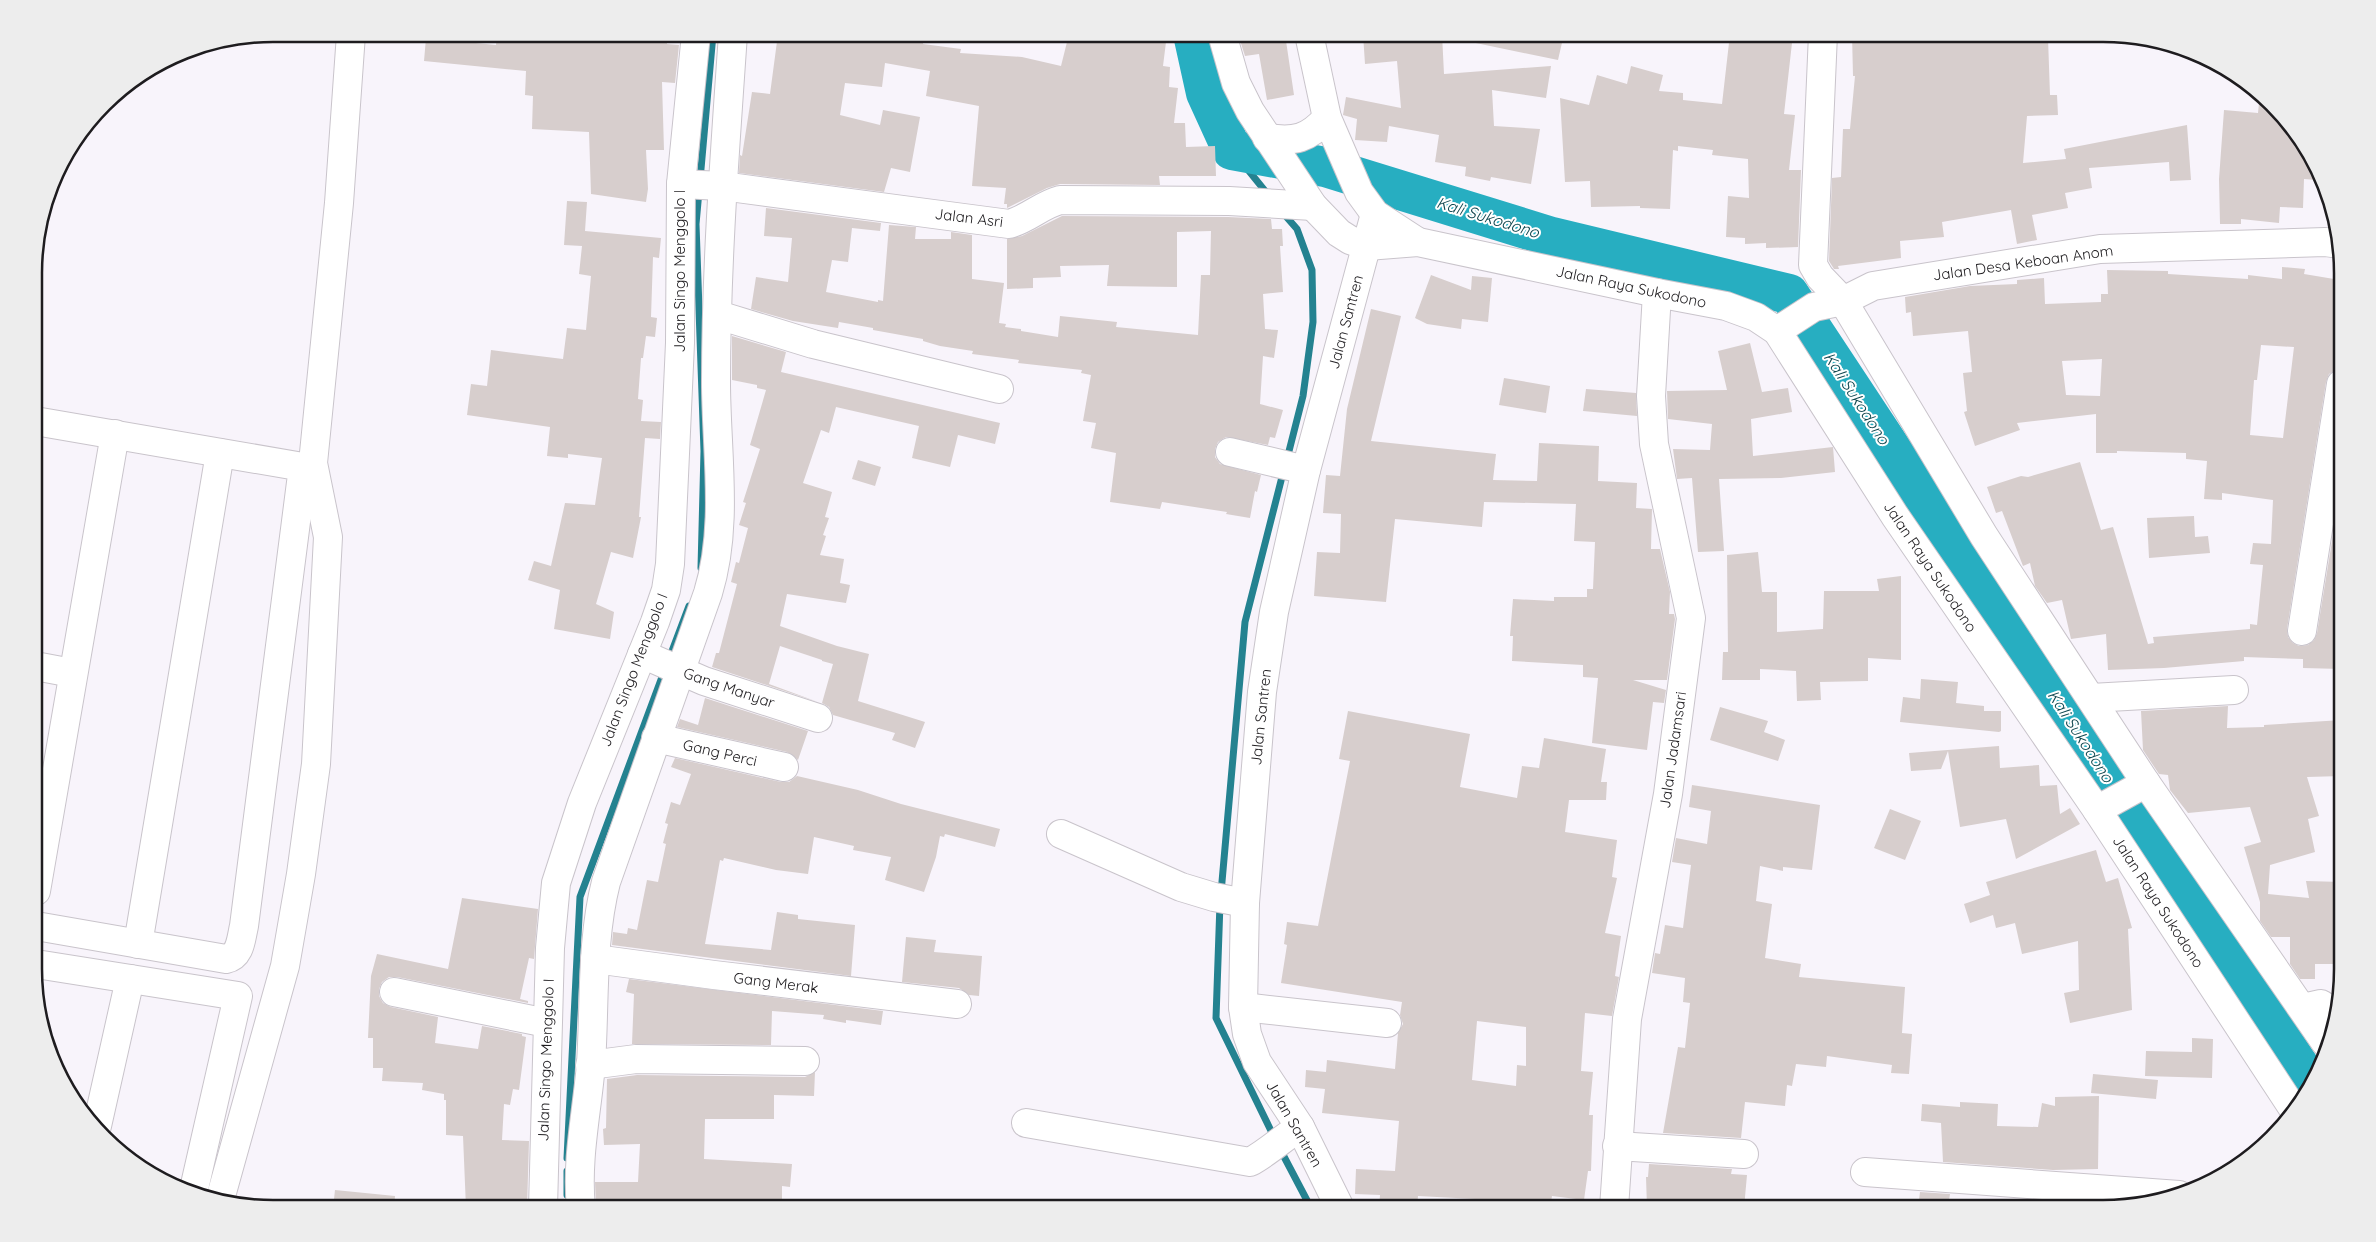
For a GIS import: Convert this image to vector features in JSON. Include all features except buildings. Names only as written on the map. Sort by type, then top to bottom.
[{"type":"street","points":[[222,1194],[285,966],[301,874],[316,764],[328,537],[313,463],[339,203],[350,43]]},
{"type":"street","name":"Jalan Singo Menggolo I","points":[[543,1200],[550,948],[556,883],[582,803],[661,663],[666,590],[670,564],[680,343],[684,184],[695,43]]},
{"type":"street","points":[[581,1200],[580,1168],[590,1065],[595,959],[600,905],[606,882],[656,738],[661,663],[715,572],[719,541],[716,382],[718,185],[732,43]]},
{"type":"street","points":[[1225,43],[1236,83],[1250,110],[1273,145],[1293,201],[1339,233],[1366,246]]},
{"type":"street","name":"Jalan Raya Sukodono","points":[[1311,43],[1330,124],[1359,192],[1375,214],[1418,242]]},
{"type":"street","points":[[1823,43],[1813,265],[1820,277],[1843,301],[1984,536],[2091,698],[2123,795],[2303,1008],[2322,1038]]},
{"type":"street","points":[[1273,145],[1302,138],[1330,124]]},
{"type":"street","name":"Jalan Asri","points":[[684,184],[718,185],[1009,224],[1024,220],[1048,203],[1060,200],[1293,201]]},
{"type":"street","name":"Jalan Santren","points":[[1334,1200],[1284,1137],[1247,1034],[1231,901],[1274,612],[1293,467],[1375,214]]},
{"type":"street","name":"Jalan Raya Sukodono","points":[[1366,246],[1418,242],[1726,306],[1782,328],[1895,516],[2123,795],[2290,1103]]},
{"type":"street","name":"Jalan Desa Keboan Anom","points":[[1782,328],[1814,307],[1843,301],[1873,286],[2100,249],[2332,243]]},
{"type":"street","name":"Jalan Jadamsari","points":[[1614,1200],[1627,1019],[1668,794],[1691,618],[1654,444],[1651,396],[1657,293]]},
{"type":"street","points":[[718,315],[813,344],[1000,389]]},
{"type":"street","points":[[42,422],[303,467],[244,926],[238,951],[232,958],[226,959],[42,927]]},
{"type":"street","points":[[42,855],[72,673],[115,434]]},
{"type":"street","points":[[2302,631],[2333,435]]},
{"type":"street","points":[[1230,452],[1293,467]]},
{"type":"street","points":[[138,944],[220,453]]},
{"type":"street","name":"Gang Manyar","points":[[661,663],[704,681],[818,718]]},
{"type":"street","points":[[42,667],[72,673]]},
{"type":"street","points":[[2091,698],[2234,690]]},
{"type":"street","name":"Gang Perci","points":[[656,738],[784,767]]},
{"type":"street","points":[[1061,834],[1181,887],[1231,901]]},
{"type":"street","name":"Gang Merak","points":[[595,959],[958,1004]]},
{"type":"street","points":[[42,965],[238,996],[195,1185]]},
{"type":"street","points":[[99,1119],[130,979]]},
{"type":"street","points":[[394,992],[547,1023]]},
{"type":"street","points":[[2303,1008],[2321,1004],[2330,1010]]},
{"type":"street","points":[[1243,1007],[1387,1023]]},
{"type":"street","points":[[590,1065],[636,1059],[805,1061]]},
{"type":"street","points":[[1026,1123],[1244,1162],[1250,1162],[1261,1157],[1284,1137]]},
{"type":"street","points":[[1617,1146],[1744,1154]]},
{"type":"street","points":[[1865,1172],[2097,1199],[2134,1198]]},
{"type":"waterway","points":[[700,180],[712,43]]},
{"type":"waterway","name":"Kali Sukodono","points":[[1195,43],[1206,93],[1232,150],[1325,167],[1552,237],[1789,294],[2306,1077]]},
{"type":"waterway","points":[[1232,150],[1270,197]]},
{"type":"waterway","points":[[699,191],[696,224],[704,451],[701,568]]},
{"type":"waterway","points":[[1283,213],[1297,229],[1312,270],[1313,322],[1303,396],[1287,459]]},
{"type":"waterway","points":[[1221,893],[1245,622],[1284,469]]},
{"type":"waterway","points":[[669,659],[689,606]]},
{"type":"waterway","points":[[567,1158],[580,897],[665,669]]},
{"type":"waterway","points":[[1220,903],[1216,1018],[1275,1139]]},
{"type":"waterway","points":[[1280,1149],[1307,1200]]},
{"type":"waterway","points":[[567,1171],[567,1195]]}]
